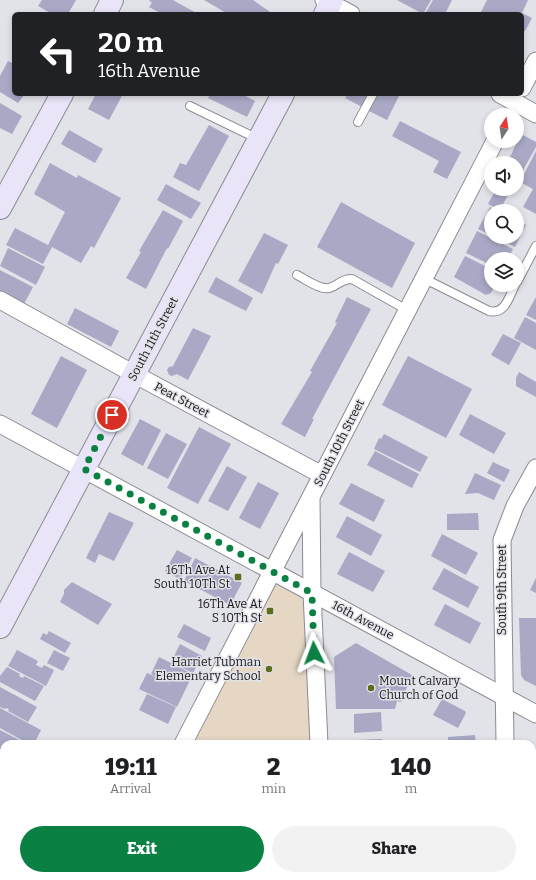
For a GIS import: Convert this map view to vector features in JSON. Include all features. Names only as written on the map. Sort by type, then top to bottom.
[{"type":"street","points":[[106,12],[112,0]]},
{"type":"street","points":[[328,4],[346,12]]},
{"type":"street","points":[[524,84],[536,61]]},
{"type":"street","points":[[0,208],[61,96]]},
{"type":"street","name":"South 11th Street","points":[[0,626],[282,96]]},
{"type":"street","points":[[505,96],[516,100],[536,114]]},
{"type":"street","name":"South 10th Street","points":[[185,740],[490,148]]},
{"type":"street","name":"Peat Street","points":[[0,300],[322,475]]},
{"type":"street","name":"16th Avenue","points":[[0,424],[536,714]]},
{"type":"street","name":"South 9th Street","points":[[505,740],[503,696],[502,540],[515,506],[536,468]]},
{"type":"street","points":[[311,496],[312,593],[319,740]]},
{"type":"lane","points":[[358,122],[372,96]]},
{"type":"lane","points":[[190,106],[258,140]]},
{"type":"lane","points":[[524,269],[536,246]]},
{"type":"lane","points":[[297,275],[322,287],[329,288],[344,279],[352,279],[407,310]]},
{"type":"lane","points":[[424,278],[496,313],[502,310],[512,292]]},
{"type":"shaded area","name":"Harriet Tubman Elementary School","points":[[273,574],[309,594],[316,740],[187,740]]},
{"type":"building","points":[[42,0],[76,0],[69,12],[48,12],[38,6]]},
{"type":"building","points":[[149,0],[173,0],[194,12],[158,12],[149,7],[152,3]]},
{"type":"building","points":[[204,0],[253,0],[270,12],[225,12]]},
{"type":"building","points":[[397,0],[431,0],[424,12],[419,12]]},
{"type":"building","points":[[433,0],[452,0],[446,12],[426,12]]},
{"type":"building","points":[[487,0],[528,0],[522,12],[481,12]]},
{"type":"building","points":[[524,14],[532,18],[524,30]]},
{"type":"building","points":[[8,61],[12,63],[12,96],[23,96],[18,103],[0,92],[0,76]]},
{"type":"building","points":[[95,96],[122,96],[109,120],[88,109]]},
{"type":"building","points":[[210,96],[246,96],[255,101],[247,117],[208,98]]},
{"type":"building","points":[[346,96],[371,96],[364,108],[345,98]]},
{"type":"building","points":[[376,96],[399,96],[387,120],[369,111]]},
{"type":"building","points":[[0,103],[22,116],[12,134],[0,128]]},
{"type":"building","points":[[400,121],[461,152],[447,179],[433,172],[439,161],[392,136]]},
{"type":"building","points":[[209,125],[229,136],[199,191],[173,177],[180,163],[186,165]]},
{"type":"building","points":[[69,130],[103,149],[95,163],[61,144]]},
{"type":"building","points":[[524,136],[536,142],[536,147],[524,168],[524,156],[510,156],[514,148],[524,148]]},
{"type":"building","points":[[536,151],[536,214],[524,208],[533,189],[524,184],[524,174]]},
{"type":"building","points":[[50,163],[77,178],[78,175],[121,198],[94,248],[91,246],[81,263],[52,247],[43,264],[6,245],[15,228],[48,245],[65,212],[34,194]]},
{"type":"building","points":[[166,184],[201,203],[191,219],[157,200]]},
{"type":"building","points":[[492,196],[507,196],[503,204],[488,204]]},
{"type":"building","points":[[341,202],[415,243],[392,288],[317,247]]},
{"type":"building","points":[[163,210],[183,221],[146,289],[126,278],[141,252],[139,251]]},
{"type":"building","points":[[484,218],[484,232],[478,229]]},
{"type":"building","points":[[477,231],[484,234],[484,244],[503,244],[513,249],[512,252],[484,252],[484,262],[466,253]]},
{"type":"building","points":[[264,233],[288,245],[278,264],[276,263],[262,294],[238,281]]},
{"type":"building","points":[[509,244],[516,244],[515,247]]},
{"type":"building","points":[[8,248],[45,267],[36,285],[0,266]]},
{"type":"building","points":[[465,256],[484,266],[484,292],[492,292],[486,295],[454,277]]},
{"type":"building","points":[[0,270],[33,287],[24,304],[0,291]]},
{"type":"building","points":[[216,277],[253,298],[246,311],[208,292]]},
{"type":"building","points":[[347,297],[371,309],[312,419],[314,419],[305,437],[281,424],[312,372],[310,371],[337,323],[335,322]]},
{"type":"building","points":[[536,297],[536,320],[526,315]]},
{"type":"building","points":[[75,308],[119,331],[111,347],[67,324]]},
{"type":"building","points":[[525,317],[536,323],[536,350],[514,338]]},
{"type":"building","points":[[193,328],[211,336],[188,380],[177,374],[172,376],[169,375],[167,370],[169,367],[173,366]]},
{"type":"building","points":[[503,334],[521,343],[509,365],[491,355]]},
{"type":"building","points":[[61,356],[87,370],[57,428],[31,414]]},
{"type":"building","points":[[408,356],[472,389],[446,438],[382,405]]},
{"type":"building","points":[[519,372],[536,382],[536,397],[516,386],[516,378]]},
{"type":"building","points":[[470,414],[506,433],[494,454],[459,435]]},
{"type":"building","points":[[140,419],[161,430],[143,466],[121,454]]},
{"type":"building","points":[[199,427],[231,444],[198,504],[167,488]]},
{"type":"building","points":[[166,433],[187,444],[168,479],[147,468]]},
{"type":"building","points":[[384,434],[428,457],[420,472],[374,449],[379,438],[381,439]]},
{"type":"building","points":[[375,451],[419,474],[412,488],[367,465]]},
{"type":"building","points":[[493,462],[510,470],[504,482],[487,473]]},
{"type":"building","points":[[227,466],[247,477],[228,511],[208,501]]},
{"type":"building","points":[[475,473],[501,485],[494,500],[478,493],[465,494]]},
{"type":"building","points":[[258,482],[279,493],[260,529],[239,518]]},
{"type":"building","points":[[351,483],[385,500],[374,522],[339,504]]},
{"type":"building","points":[[109,512],[134,523],[114,561],[99,554],[95,563],[86,558]]},
{"type":"building","points":[[478,513],[479,530],[447,530],[447,514]]},
{"type":"building","points":[[347,516],[382,535],[371,556],[336,537]]},
{"type":"building","points":[[442,534],[478,553],[466,575],[431,556]]},
{"type":"building","points":[[177,550],[192,558],[180,579],[165,571]]},
{"type":"building","points":[[349,552],[385,571],[373,592],[337,574]]},
{"type":"building","points":[[195,558],[242,583],[230,605],[184,581]]},
{"type":"building","points":[[444,568],[479,587],[468,608],[432,589]]},
{"type":"building","points":[[536,578],[536,593],[530,590]]},
{"type":"building","points":[[72,582],[112,604],[98,625],[60,602],[64,594],[64,590]]},
{"type":"building","points":[[445,604],[481,623],[470,644],[434,625]]},
{"type":"building","points":[[519,618],[536,618],[536,686],[524,680],[521,675]]},
{"type":"building","points":[[184,624],[211,638],[205,651],[177,637]]},
{"type":"building","points":[[49,631],[71,643],[65,653],[40,639],[43,633],[47,635]]},
{"type":"building","name":"Mount Calvary Church of God","points":[[356,643],[412,675],[401,702],[397,701],[395,709],[336,709],[334,657]]},
{"type":"building","points":[[180,644],[202,656],[193,673],[171,662]]},
{"type":"building","points":[[17,650],[38,661],[36,665],[42,668],[44,665],[54,670],[46,686],[8,666]]},
{"type":"building","points":[[54,650],[70,658],[63,671],[47,663]]},
{"type":"building","points":[[159,657],[193,674],[177,707],[139,689],[147,673],[175,686],[151,674]]},
{"type":"building","points":[[7,667],[20,674],[19,676],[23,678],[24,676],[44,686],[35,701],[0,682],[0,676]]},
{"type":"building","points":[[0,687],[37,707],[28,722],[8,711],[9,709],[0,707]]},
{"type":"building","points":[[147,694],[176,707],[168,724],[139,710]]},
{"type":"building","points":[[442,699],[465,711],[466,713],[458,728],[433,715]]},
{"type":"building","points":[[0,708],[41,730],[36,740],[22,740],[0,728]]},
{"type":"building","points":[[381,712],[382,731],[354,733],[354,714]]},
{"type":"building","points":[[0,730],[19,740],[0,740]]},
{"type":"building","points":[[475,735],[476,740],[448,740],[448,737]]},
{"type":"building","points":[[382,739],[382,740],[356,740]]},
{"type":"place","name":"16Th Ave At South 10Th St","points":[[238,577]]},
{"type":"place","name":"16Th Ave At S 10Th St","points":[[270,611]]},
{"type":"place","name":"Harriet Tubman Elementary School","points":[[269,669]]},
{"type":"place","name":"Mount Calvary Church of God","points":[[371,688]]},
{"type":"route","points":[[112,415],[84,469],[312,593],[314,653]]}]
